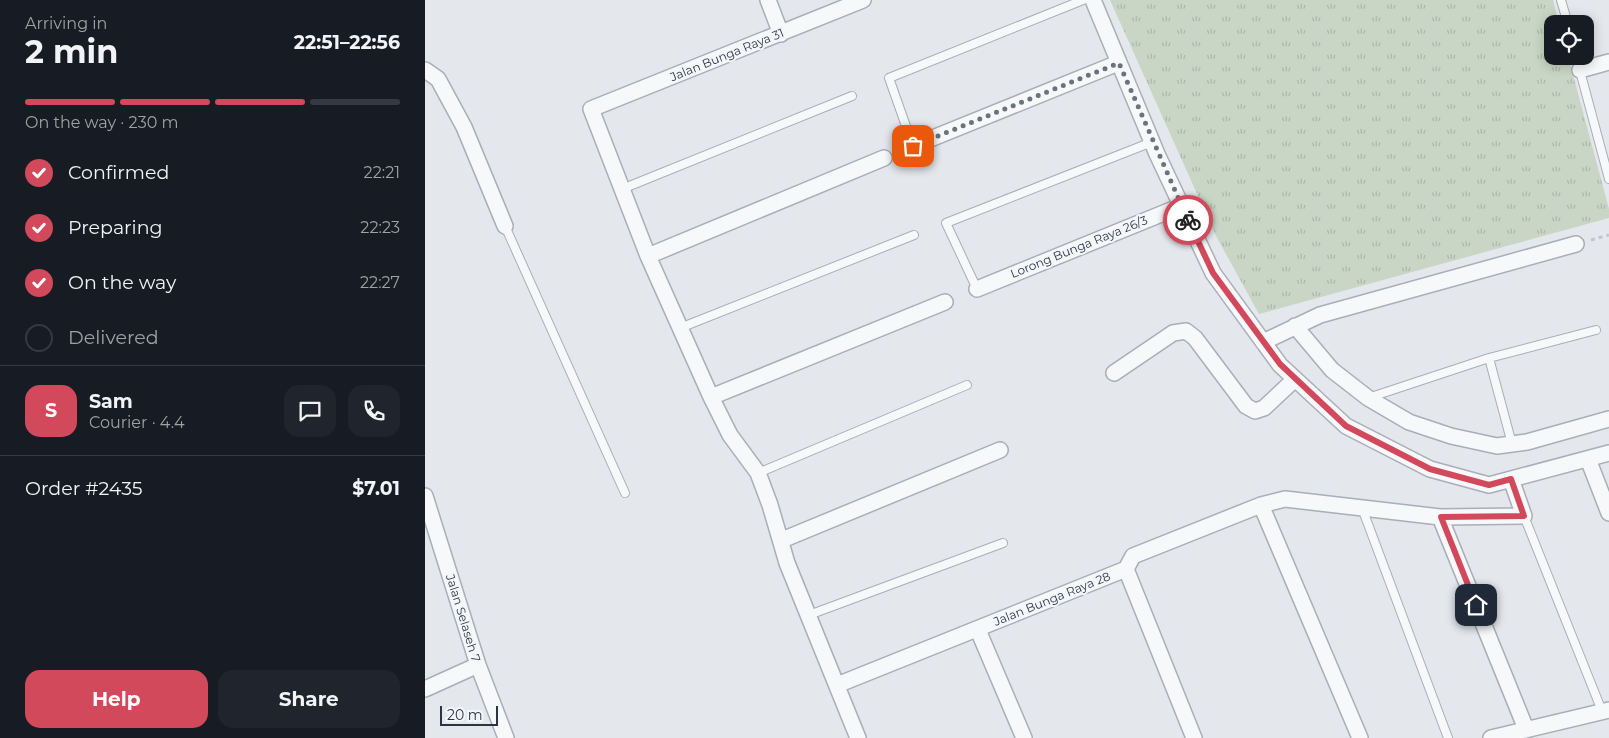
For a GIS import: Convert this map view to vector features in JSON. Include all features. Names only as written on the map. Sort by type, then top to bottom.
[{"type":"street","points":[[768,0],[781,34]]},
{"type":"street","name":"Jalan Bunga Raya 31","points":[[622,189],[591,109],[863,0]]},
{"type":"street","points":[[1093,0],[1152,142],[1213,273],[1280,364],[1346,426],[1430,469],[1489,485],[1609,453]]},
{"type":"street","points":[[1594,62],[1609,62]]},
{"type":"street","points":[[913,146],[1119,63]]},
{"type":"street","points":[[425,70],[438,79],[463,127],[505,226]]},
{"type":"street","points":[[648,256],[884,158]]},
{"type":"street","points":[[622,189],[648,256],[711,398],[731,435],[757,473],[782,540],[787,564],[858,738]]},
{"type":"street","name":"Lorong Bunga Raya 26/3","points":[[977,289],[1181,206]]},
{"type":"street","points":[[1263,342],[1320,315],[1575,244]]},
{"type":"street","points":[[711,398],[945,302]]},
{"type":"street","points":[[1295,326],[1333,370],[1369,398],[1409,422],[1451,436],[1497,446],[1527,442],[1609,419]]},
{"type":"street","points":[[1114,373],[1173,333],[1186,331],[1195,338],[1246,406],[1255,411],[1264,408],[1295,379]]},
{"type":"street","points":[[782,540],[1000,450]]},
{"type":"street","points":[[1588,459],[1609,513]]},
{"type":"street","points":[[1126,569],[1133,556],[1261,504],[1285,499],[1441,517],[1524,516],[1511,479]]},
{"type":"street","name":"Jalan Selaseh 7","points":[[425,496],[478,665],[506,738]]},
{"type":"street","points":[[1261,504],[1360,738]]},
{"type":"street","points":[[1441,517],[1527,729]]},
{"type":"street","name":"Jalan Bunga Raya 28","points":[[837,685],[1126,569],[1194,738]]},
{"type":"street","points":[[978,630],[1024,738]]},
{"type":"street","points":[[425,689],[478,665]]},
{"type":"street","points":[[1491,738],[1605,711]]},
{"type":"lane","points":[[913,146],[889,78],[1083,0]]},
{"type":"lane","points":[[1561,0],[1565,15]]},
{"type":"lane","points":[[1579,65],[1605,149],[1609,179]]},
{"type":"lane","points":[[622,189],[851,96]]},
{"type":"lane","points":[[977,289],[946,223],[1152,142]]},
{"type":"lane","points":[[505,226],[625,494]]},
{"type":"lane","points":[[680,328],[914,235]]},
{"type":"lane","points":[[1369,398],[1489,358],[1596,330]]},
{"type":"lane","points":[[1489,358],[1512,444]]},
{"type":"lane","points":[[757,473],[967,385]]},
{"type":"lane","points":[[1361,508],[1448,738]]},
{"type":"lane","points":[[1524,516],[1605,711]]},
{"type":"lane","points":[[809,615],[1003,542]]},
{"type":"green space","points":[[1110,0],[1553,0],[1557,15],[1544,15],[1544,65],[1570,65],[1609,209],[1609,218],[1259,314],[1216,236]]},
{"type":"way so far","points":[[913,146],[1119,63],[1157,154],[1188,220]]},
{"type":"route","points":[[1188,220],[1213,273],[1280,364],[1346,426],[1430,469],[1489,485],[1511,479],[1524,516],[1441,517],[1476,605]]}]
